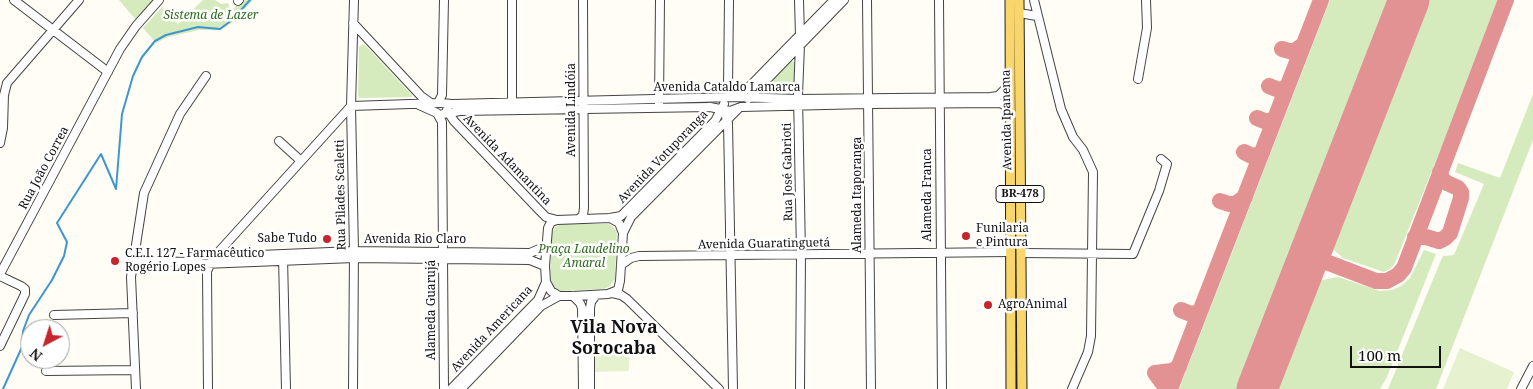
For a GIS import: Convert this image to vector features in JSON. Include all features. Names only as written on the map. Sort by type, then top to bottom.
[{"type":"main road","name":"Avenida Ipanema","points":[[1010,0],[1011,389]]},
{"type":"main road","name":"Avenida Ipanema","points":[[1018,0],[1022,389]]},
{"type":"street","points":[[14,0],[108,72]]},
{"type":"street","points":[[0,143],[4,128],[4,95],[7,82],[79,0]]},
{"type":"street","name":"Rua João Correa","points":[[0,275],[120,49],[136,26],[159,0]]},
{"type":"street","name":"Rua Pilades Scaletti","points":[[353,389],[354,255],[351,106],[354,0]]},
{"type":"street","points":[[353,23],[421,96],[438,103],[442,94],[444,0]]},
{"type":"street","points":[[512,0],[512,102]]},
{"type":"street","name":"Avenida Lindóia","points":[[579,219],[584,208],[583,0]]},
{"type":"street","points":[[659,104],[660,0]]},
{"type":"street","points":[[729,0],[728,85],[729,91],[743,99]]},
{"type":"street","points":[[799,0],[800,36]]},
{"type":"street","name":"Avenida Votuporanga","points":[[623,232],[631,217],[728,120],[743,99],[834,0]]},
{"type":"street","name":"Avenida Votuporanga","points":[[610,218],[621,216],[717,118],[726,103],[743,99],[758,89],[844,0]]},
{"type":"street","name":"Alameda Itaporanga","points":[[867,0],[871,389]]},
{"type":"street","name":"Alameda Franca","points":[[939,0],[942,389]]},
{"type":"street","points":[[1034,0],[1061,109],[1073,137],[1083,150],[1093,172],[1091,336],[1088,352],[1072,389]]},
{"type":"street","points":[[1138,79],[1147,28],[1146,0]]},
{"type":"street","points":[[1019,13],[1037,16]]},
{"type":"street","points":[[799,18],[803,23],[811,24]]},
{"type":"street","points":[[352,38],[356,34],[364,35]]},
{"type":"street","name":"Rua José Gabrioti","points":[[800,45],[798,102],[801,254],[800,389]]},
{"type":"street","points":[[136,389],[132,277],[144,193],[180,114],[206,76]]},
{"type":"street","points":[[728,85],[734,92],[739,92],[743,99]]},
{"type":"street","name":"Avenida Cataldo Lamarca","points":[[939,101],[998,96],[1009,86]]},
{"type":"street","points":[[758,89],[758,95],[763,98]]},
{"type":"street","name":"Avenida Cataldo Lamarca","points":[[659,104],[763,98],[798,102]]},
{"type":"street","name":"Avenida Cataldo Lamarca","points":[[743,99],[798,102],[939,101],[1000,103],[1006,106],[1009,111]]},
{"type":"street","name":"Avenida Cataldo Lamarca","points":[[351,106],[512,102],[659,104],[722,108]]},
{"type":"street","name":"Avenida Adamantina","points":[[438,103],[445,104],[444,113],[540,211],[546,216],[557,220]]},
{"type":"street","name":"Avenida Cataldo Lamarca","points":[[412,104],[444,113],[584,104]]},
{"type":"street","points":[[208,389],[207,270],[212,260],[351,106]]},
{"type":"street","name":"Avenida Cataldo Lamarca","points":[[710,107],[716,112],[717,118]]},
{"type":"street","points":[[722,108],[728,120],[732,388]]},
{"type":"street","name":"Alameda Guarujá","points":[[444,113],[442,122],[444,389]]},
{"type":"street","points":[[336,123],[345,120],[351,125]]},
{"type":"street","points":[[716,132],[722,130],[728,134]]},
{"type":"street","points":[[279,141],[302,162]]},
{"type":"street","points":[[1021,252],[1133,254],[1159,191],[1167,164],[1161,159]]},
{"type":"street","points":[[612,293],[618,290],[620,286],[623,232],[619,223],[610,218],[557,220],[551,222],[548,228],[545,266],[546,282],[551,291],[559,296],[621,294],[719,389]]},
{"type":"street","points":[[228,242],[232,250],[239,255]]},
{"type":"street","points":[[622,242],[628,251],[639,256]]},
{"type":"street","name":"Avenida Rio Claro","points":[[212,260],[354,255],[530,253],[546,246]]},
{"type":"street","name":"Avenida Guaratinguetá","points":[[621,265],[631,258],[639,256],[1010,252]]},
{"type":"street","name":"Avenida Rio Claro","points":[[133,261],[194,262],[239,255],[283,258]]},
{"type":"street","name":"Avenida Rio Claro","points":[[443,255],[530,260],[545,266]]},
{"type":"street","points":[[283,258],[286,389]]},
{"type":"street","points":[[0,275],[25,289],[25,294],[1,343]]},
{"type":"street","name":"Avenida Americana","points":[[451,389],[538,300],[546,282]]},
{"type":"street","points":[[590,389],[590,308],[591,302],[596,295]]},
{"type":"street","name":"Avenida Americana","points":[[461,389],[542,306],[559,296]]},
{"type":"street","points":[[573,296],[582,308],[583,389]]},
{"type":"street","points":[[54,315],[133,313]]},
{"type":"street","points":[[1521,389],[1533,366]]},
{"type":"street","points":[[46,372],[135,370]]},
{"type":"street","points":[[444,374],[452,379],[460,380]]},
{"type":"green space","name":"Sistema de Lazer","points":[[119,0],[153,0],[136,20]]},
{"type":"green space","name":"Sistema de Lazer","points":[[203,0],[215,0],[221,4],[228,3],[230,8],[233,9],[242,0],[253,0],[234,21],[221,30],[199,30],[168,37],[156,43],[143,28],[162,7],[178,24]]},
{"type":"green space","points":[[1330,0],[1397,0],[1246,389],[1179,389]]},
{"type":"green space","points":[[1425,0],[1501,0],[1394,265],[1384,272],[1343,258],[1334,250],[1332,243]]},
{"type":"green space","points":[[365,45],[412,97],[359,98],[359,47]]},
{"type":"green space","points":[[789,61],[795,62],[796,88],[794,91],[791,93],[763,94],[761,89]]},
{"type":"green space","points":[[1533,94],[1533,140],[1436,389],[1388,389],[1441,260],[1443,256],[1454,255],[1484,184],[1455,172],[1458,163],[1500,178]]},
{"type":"green space","name":"Praça Laudelino Amaral","points":[[561,224],[608,224],[617,231],[615,279],[610,286],[604,289],[560,291],[553,287],[550,279],[552,233],[554,228]]},
{"type":"green space","points":[[1424,250],[1436,254],[1387,377],[1380,389],[1275,389],[1317,281],[1338,277],[1380,291],[1392,290],[1401,286],[1410,278]]},
{"type":"green space","points":[[1460,348],[1514,372],[1507,389],[1443,389]]},
{"type":"green space","points":[[629,350],[629,371],[594,372],[593,351]]},
{"type":"waterway","points":[[3,389],[22,347],[23,331],[29,315],[52,280],[64,256],[67,242],[57,223],[101,154],[116,189],[122,114],[133,76],[142,57],[155,41],[166,35],[198,27],[220,29],[232,20],[250,0]]},
{"type":"taxiway","points":[[1170,389],[1321,0]]},
{"type":"taxiway","points":[[1305,267],[1316,260],[1321,260],[1376,281],[1387,281],[1398,275],[1404,268],[1506,0]]},
{"type":"taxiway","points":[[1282,49],[1293,52],[1303,45]]},
{"type":"taxiway","points":[[1269,86],[1279,90],[1287,86]]},
{"type":"taxiway","points":[[1257,118],[1267,122],[1274,119]]},
{"type":"taxiway","points":[[1244,152],[1252,156],[1262,153]]},
{"type":"taxiway","points":[[1415,237],[1426,237],[1439,241],[1450,233],[1461,198],[1461,192],[1458,188],[1442,179],[1440,172]]},
{"type":"taxiway","points":[[1220,201],[1235,204],[1245,197]]},
{"type":"taxiway","points":[[1314,244],[1316,254],[1321,260]]},
{"type":"taxiway","points":[[1181,310],[1191,314],[1200,312]]},
{"type":"taxiway","points":[[1167,389],[1155,373],[1172,371],[1179,367]]},
{"type":"runway","points":[[1257,389],[1409,0]]},
{"type":"place","name":"Funilaria e Pintura","points":[[966,236]]},
{"type":"place","name":"Sabe Tudo","points":[[327,239]]},
{"type":"place","name":"C.E.I. 127 - Farmacêutico Rogério Lopes","points":[[115,261]]},
{"type":"place","name":"AgroAnimal","points":[[988,305]]},
{"type":"district","name":"Vila Nova Sorocaba","points":[[614,338]]}]
